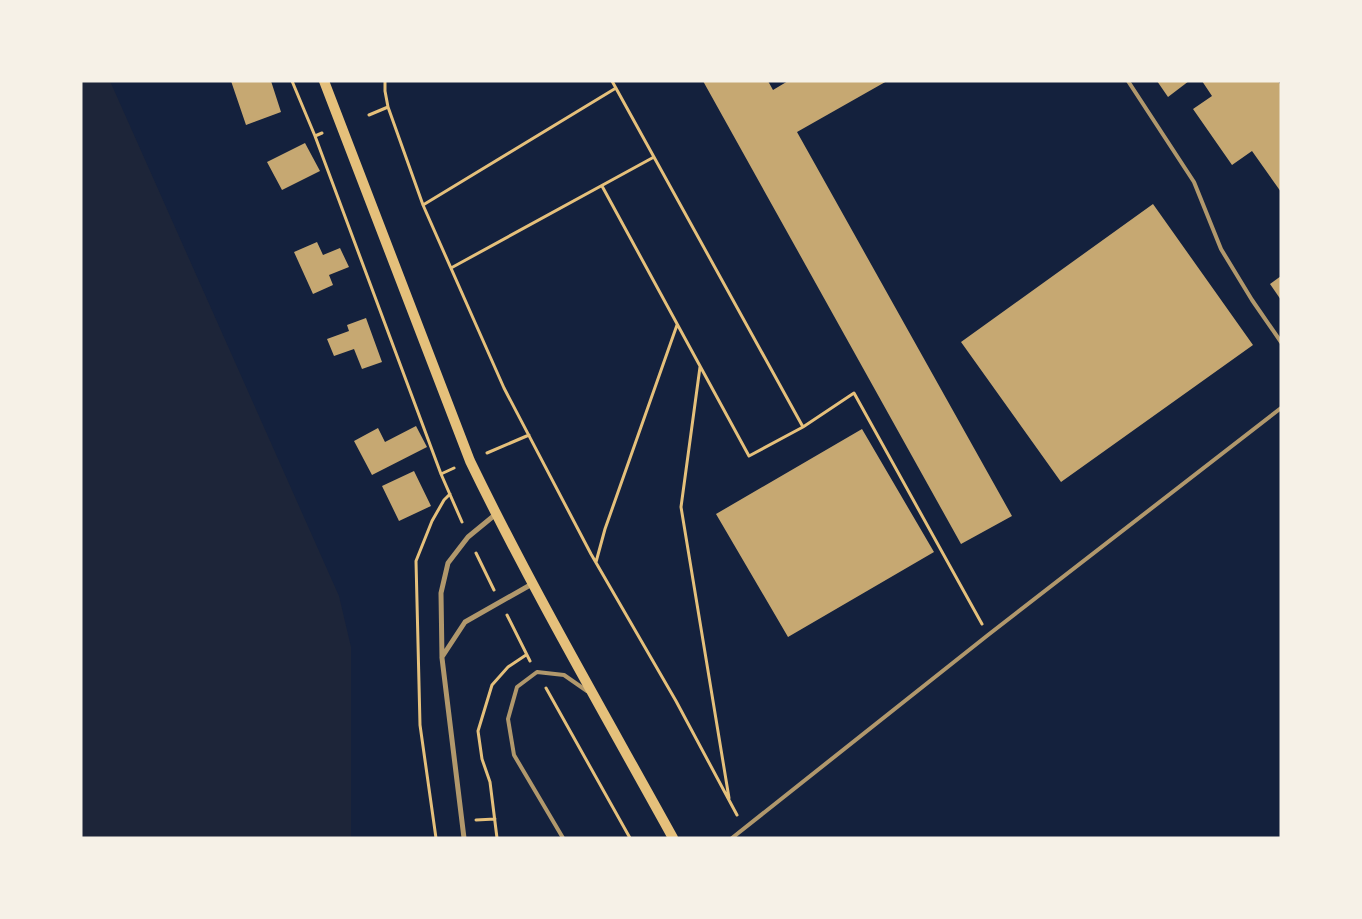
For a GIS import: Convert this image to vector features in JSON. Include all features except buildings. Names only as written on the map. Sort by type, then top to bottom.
[{"type":"main road","points":[[324,81],[466,452],[532,584],[673,838]]},
{"type":"street","points":[[464,838],[442,658],[441,593],[448,563],[468,537],[496,514]]},
{"type":"street","points":[[442,658],[465,622],[532,584]]},
{"type":"lane","points":[[1128,81],[1194,182],[1221,249],[1252,300],[1281,342]]},
{"type":"lane","points":[[732,838],[988,635],[1281,408]]},
{"type":"lane","points":[[563,838],[514,756],[508,720],[517,687],[537,672],[564,675],[595,696]]},
{"type":"path","points":[[292,81],[315,136],[440,474],[468,537],[526,655],[630,838]]},
{"type":"path","points":[[385,81],[388,107],[423,206],[504,388],[596,562],[676,701],[744,829]]},
{"type":"path","points":[[612,81],[803,427]]},
{"type":"path","points":[[423,206],[616,88]]},
{"type":"path","points":[[369,115],[388,107]]},
{"type":"path","points":[[315,136],[322,133]]},
{"type":"path","points":[[451,268],[654,157]]},
{"type":"path","points":[[602,186],[749,456],[803,427],[854,393],[988,635]]},
{"type":"path","points":[[596,562],[605,529],[677,325]]},
{"type":"path","points":[[700,367],[681,507],[730,802]]},
{"type":"path","points":[[436,838],[420,725],[416,561],[432,521],[444,500],[450,494]]},
{"type":"path","points":[[498,838],[490,782],[482,758],[478,731],[492,684],[508,667],[526,655]]},
{"type":"shaded area","points":[[81,81],[110,81],[339,596],[351,647],[351,838],[81,838]]}]
